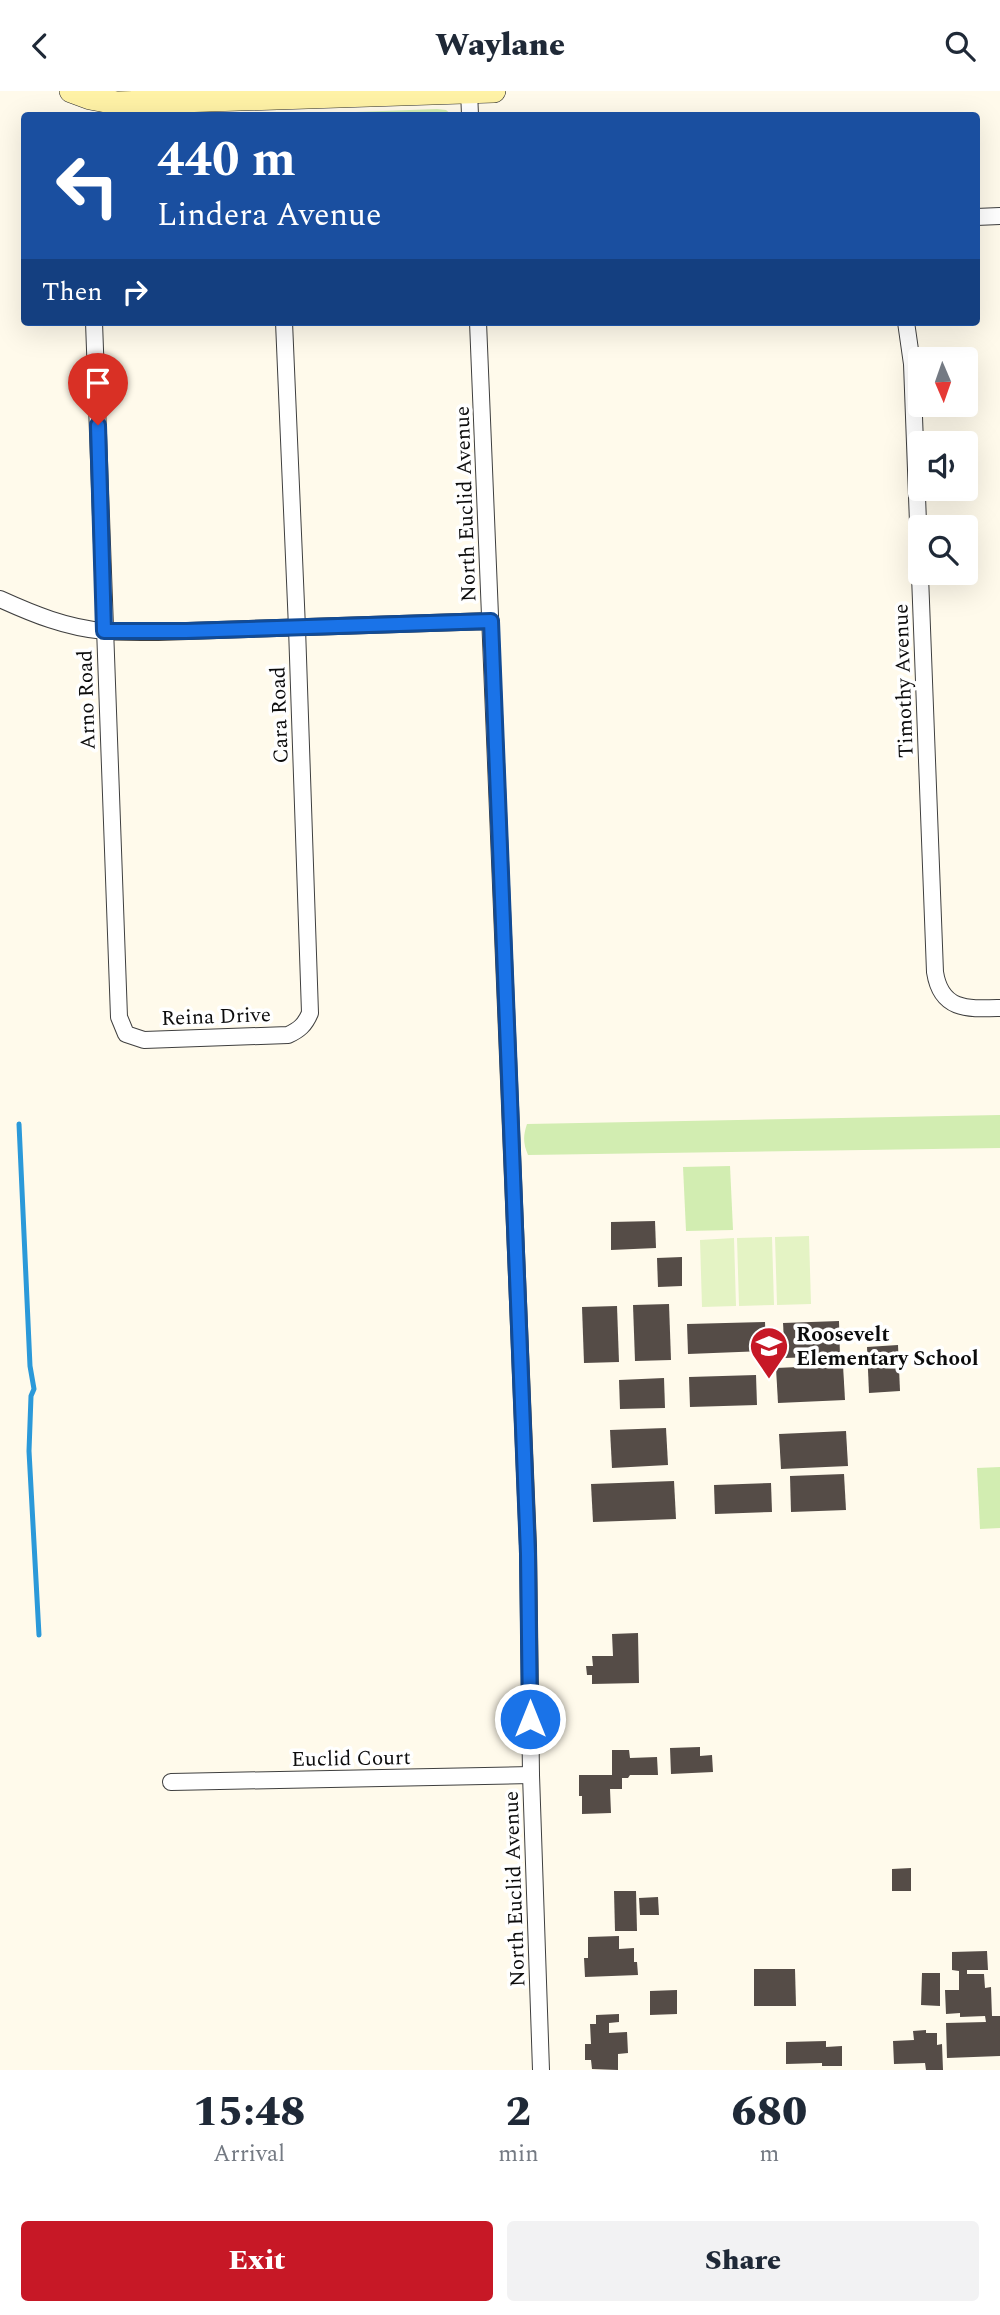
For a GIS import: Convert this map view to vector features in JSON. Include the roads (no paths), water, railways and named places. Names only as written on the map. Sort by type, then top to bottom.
[{"type":"street","points":[[71,91],[117,103],[494,91]]},
{"type":"street","points":[[469,91],[470,112]]},
{"type":"street","points":[[980,217],[1000,216]]},
{"type":"street","name":"Arno Road","points":[[94,326],[119,1017],[126,1034]]},
{"type":"street","name":"Cara Road","points":[[284,326],[311,1004],[306,1023]]},
{"type":"street","name":"North Euclid Avenue","points":[[478,326],[528,1554],[531,1775],[541,2070]]},
{"type":"street","name":"Timothy Avenue","points":[[907,326],[912,364],[936,980],[943,995],[958,1006],[1000,1008]]},
{"type":"street","points":[[0,599],[75,627],[104,631],[158,632],[491,621]]},
{"type":"street","name":"Reina Drive","points":[[126,1034],[144,1040],[288,1035],[306,1023]]},
{"type":"street","name":"Euclid Court","points":[[171,1783],[531,1775]]},
{"type":"waterway","points":[[19,1124],[30,1366],[34,1389],[31,1396],[29,1451],[39,1635]]},
{"type":"place","name":"Roosevelt Elementary School","points":[[769,1380]]}]
